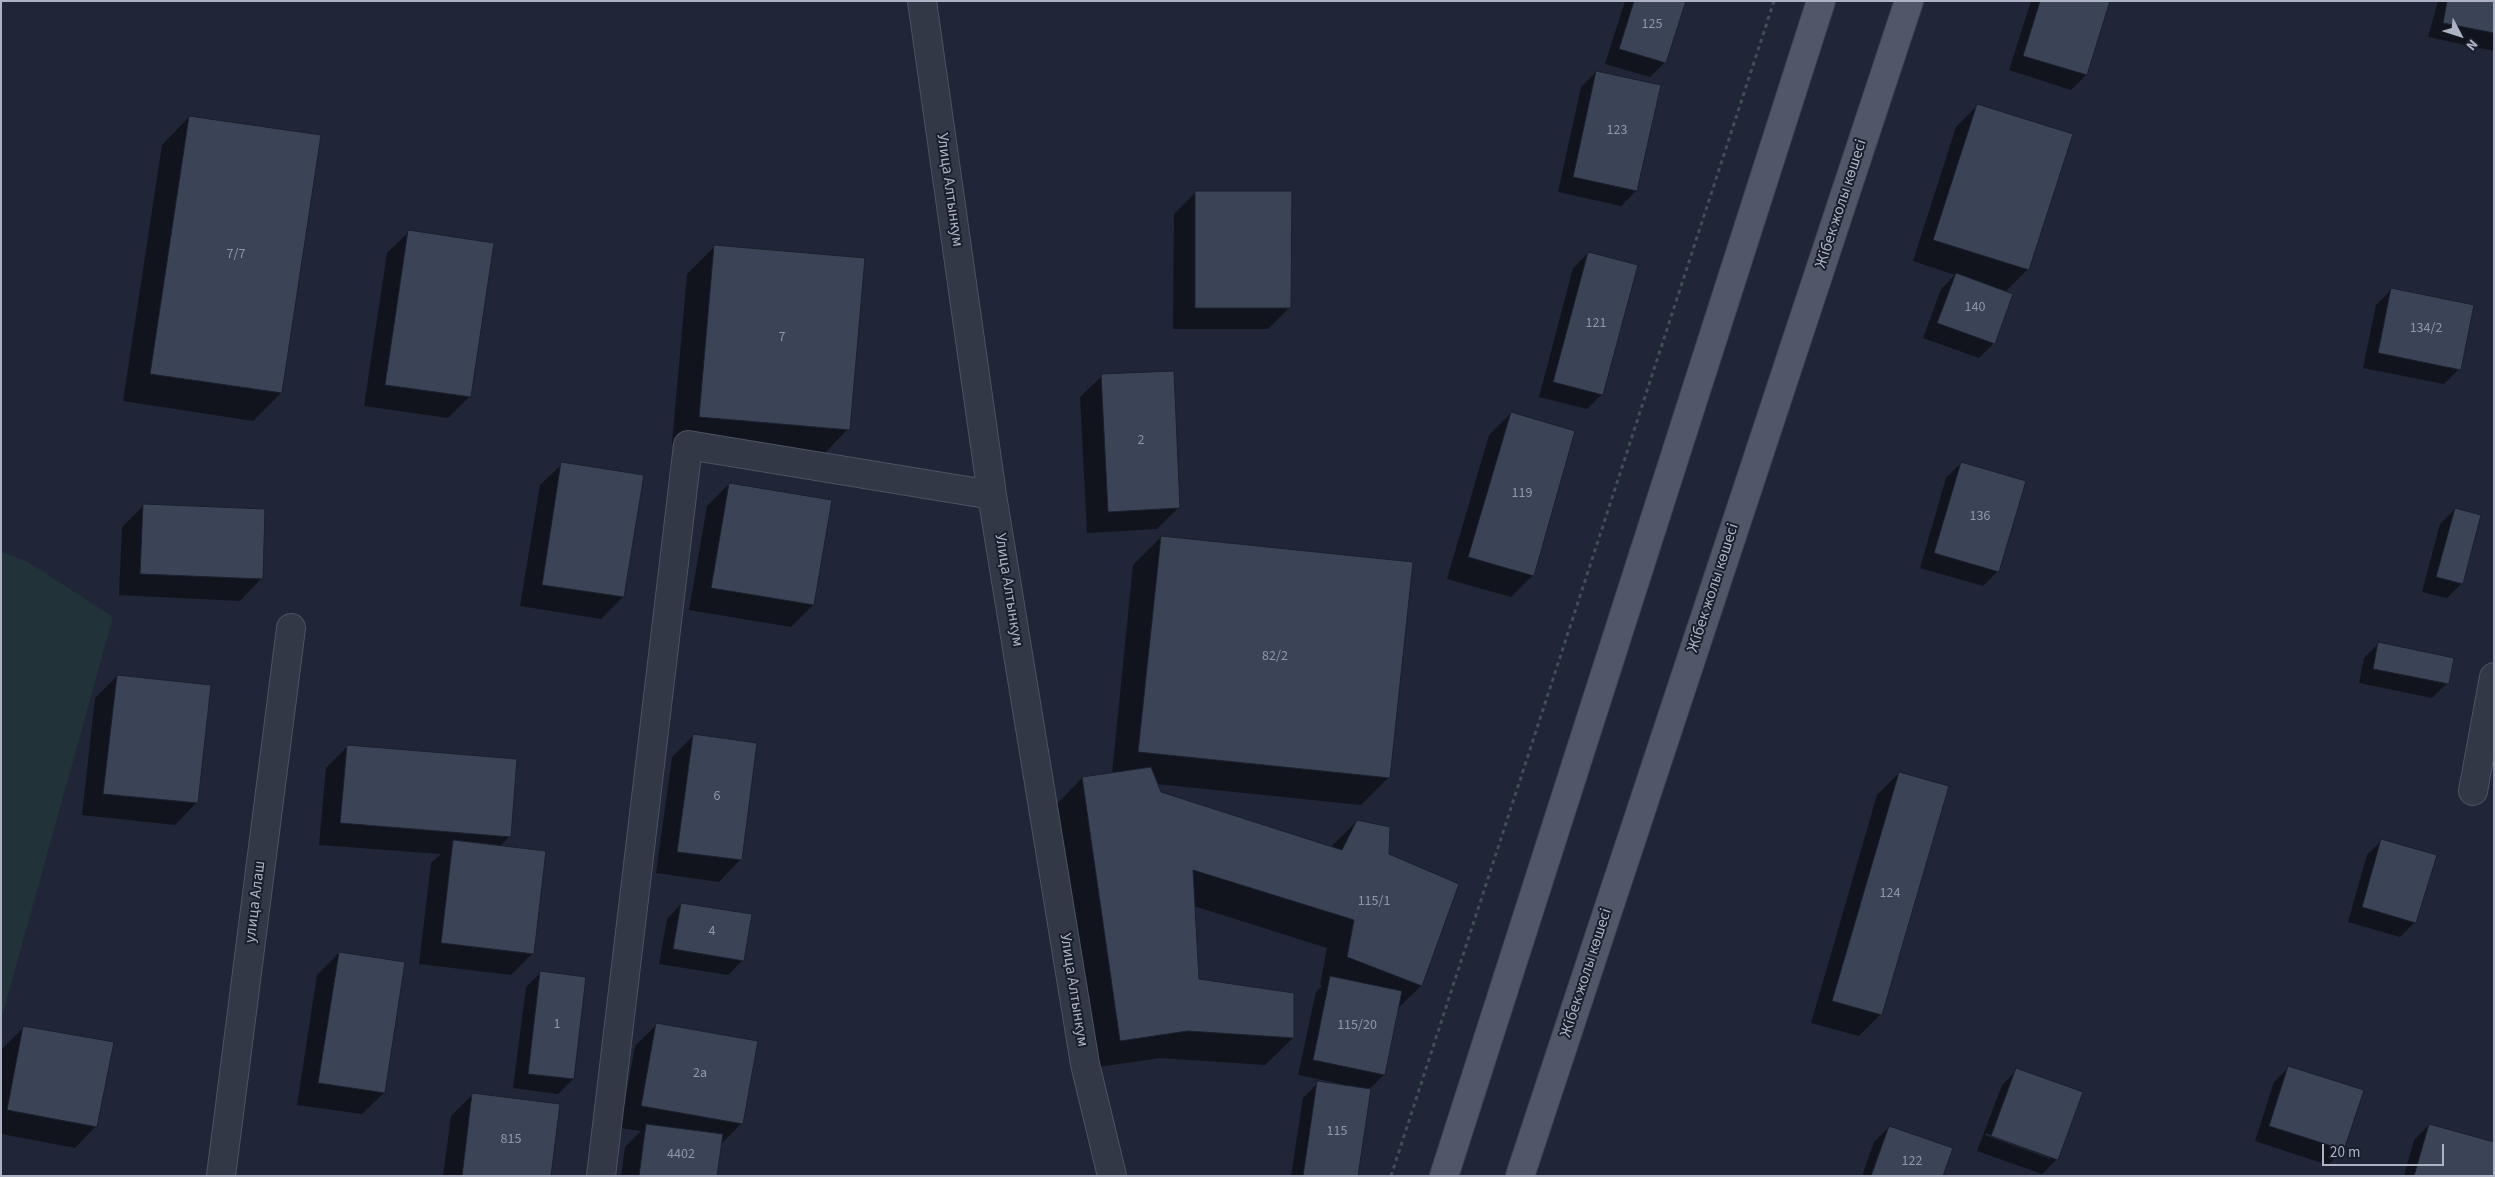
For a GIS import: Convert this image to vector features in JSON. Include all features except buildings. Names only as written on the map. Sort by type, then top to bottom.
[{"type":"main road","points":[[1444,1176],[1822,1]]},
{"type":"main road","name":"Жібек жолы көшесі","points":[[1520,1176],[1909,1]]},
{"type":"street","name":"Улица Алтынкум","points":[[922,1],[992,495],[1085,1064],[1112,1176]]},
{"type":"street","points":[[601,1176],[688,445],[992,495]]},
{"type":"street","name":"улица Алаш","points":[[221,1176],[291,628]]},
{"type":"street","points":[[2473,791],[2494,677]]},
{"type":"path","points":[[1390,1176],[1774,1]]},
{"type":"shaded area","points":[[1,552],[28,562],[113,617],[1,1020]]}]
